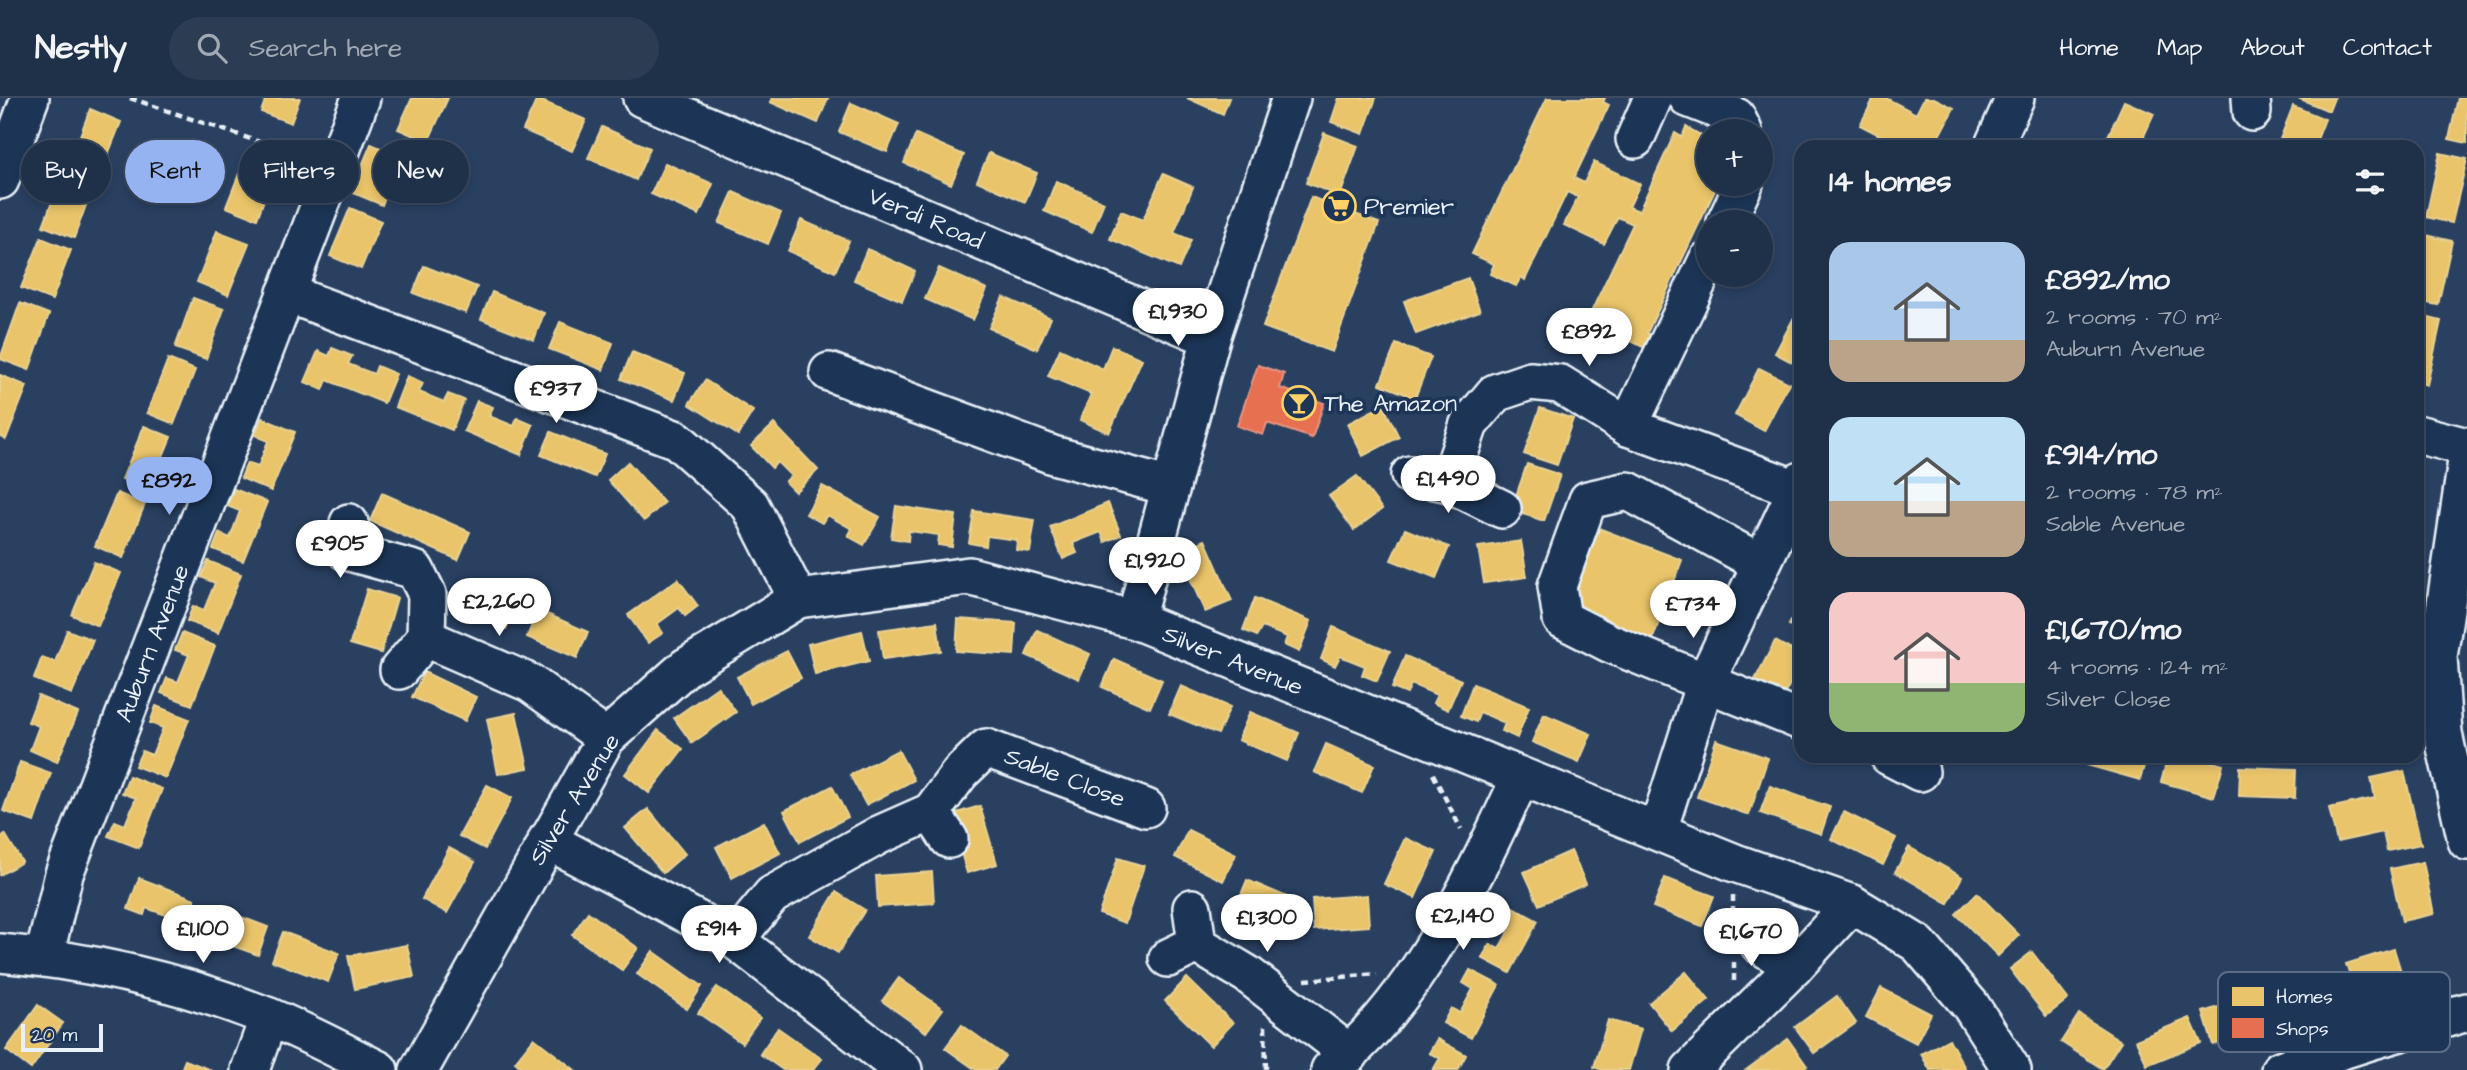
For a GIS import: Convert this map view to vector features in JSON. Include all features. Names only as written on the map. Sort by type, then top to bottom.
[{"type":"street","points":[[0,180],[30,98]]},
{"type":"street","name":"Auburn Avenue","points":[[345,140],[361,98]]},
{"type":"street","name":"Verdi Road","points":[[642,98],[1211,338]]},
{"type":"street","points":[[1135,620],[1211,338],[1291,98]]},
{"type":"street","points":[[1635,139],[1653,98]]},
{"type":"street","points":[[1688,98],[1737,119]]},
{"type":"street","points":[[1996,140],[2015,98]]},
{"type":"street","name":"Auburn Avenue","points":[[44,957],[64,874],[320,203]]},
{"type":"street","points":[[1628,427],[1696,285]]},
{"type":"street","points":[[286,293],[677,440],[750,505],[798,599]]},
{"type":"street","points":[[829,372],[1053,455],[1171,487]]},
{"type":"street","points":[[1449,483],[1469,424],[1495,393],[1530,381],[1560,384],[1628,427],[1794,483]]},
{"type":"street","points":[[2424,436],[2467,447]]},
{"type":"street","points":[[2467,461],[2458,588],[2438,657],[2430,734],[2467,841]]},
{"type":"street","points":[[1410,475],[1449,483],[1502,509]]},
{"type":"street","points":[[1760,563],[1628,492],[1588,500],[1557,586],[1562,619],[1609,643],[1794,718]]},
{"type":"street","points":[[1658,830],[1705,683],[1794,495]]},
{"type":"street","points":[[349,523],[346,551],[415,570],[427,594],[426,638],[399,670]]},
{"type":"street","name":"Silver Avenue","points":[[419,1070],[606,738],[686,667],[798,599],[969,576],[1135,620],[1735,863],[1852,904],[1917,944],[1971,1006],[2012,1070]]},
{"type":"street","points":[[426,638],[530,683],[606,738]]},
{"type":"street","name":"Sable Close","points":[[735,940],[772,895],[879,835],[940,825],[960,773],[986,748],[1146,808]]},
{"type":"street","points":[[1192,908],[1182,951],[1247,974],[1270,992],[1340,1062],[1418,974],[1481,863],[1521,777]]},
{"type":"street","points":[[547,841],[735,940],[903,1070]]},
{"type":"street","points":[[1690,1070],[1794,967],[1852,904]]},
{"type":"street","points":[[1759,944],[1794,967]]},
{"type":"street","points":[[0,953],[44,957],[155,979],[269,1017],[379,1070]]},
{"type":"street","points":[[2450,1017],[2467,1012]]},
{"type":"street","points":[[250,1070],[269,1017]]},
{"type":"street","points":[[2280,1070],[2336,1052]]},
{"type":"path","points":[[130,98],[254,140]]},
{"type":"path","points":[[1433,741],[1427,760],[1467,842],[1481,863]]},
{"type":"path","points":[[1270,992],[1280,982],[1387,973],[1405,990]]},
{"type":"building: Homes","points":[[266,98],[300,98],[291,123],[261,112]]},
{"type":"building: Homes","points":[[412,98],[448,98],[429,140],[398,129]]},
{"type":"building: Homes","points":[[772,98],[828,98],[818,123],[770,102]]},
{"type":"building: Homes","points":[[1187,98],[1229,98],[1223,114]]},
{"type":"building: Homes","points":[[1339,98],[1376,98],[1363,134],[1331,122]]},
{"type":"building: Homes","points":[[1547,98],[1605,98],[1603,102],[1609,105],[1574,178],[1584,183],[1594,162],[1640,184],[1629,207],[1639,211],[1675,133],[1682,137],[1686,127],[1696,132],[1696,196],[1712,196],[1706,210],[1696,210],[1696,230],[1647,333],[1653,336],[1647,349],[1594,323],[1599,313],[1592,310],[1633,224],[1618,217],[1604,244],[1564,225],[1578,197],[1567,192],[1525,280],[1521,277],[1516,286],[1490,274],[1494,264],[1472,254]]},
{"type":"building: Homes","points":[[1874,98],[1886,98],[1916,114],[1924,98],[1934,98],[1954,108],[1937,140],[1889,140],[1860,125]]},
{"type":"building: Homes","points":[[2298,98],[2334,98],[2329,111]]},
{"type":"building: Homes","points":[[2458,98],[2467,98],[2467,143],[2449,139]]},
{"type":"building: Homes","points":[[537,99],[586,120],[572,151],[523,130]]},
{"type":"building: Homes","points":[[2124,101],[2154,114],[2142,140],[2106,140]]},
{"type":"building: Homes","points":[[851,103],[899,124],[887,152],[839,132]]},
{"type":"building: Homes","points":[[2293,106],[2325,119],[2317,140],[2280,140]]},
{"type":"building: Homes","points":[[90,109],[121,122],[111,147],[111,140],[78,140]]},
{"type":"building: Homes","points":[[602,127],[650,148],[636,180],[588,158]]},
{"type":"building: Homes","points":[[1324,133],[1358,146],[1340,196],[1306,183]]},
{"type":"building: Homes","points":[[916,134],[964,155],[951,184],[904,163]]},
{"type":"building: Homes","points":[[371,144],[373,145],[373,201],[359,195],[359,173]]},
{"type":"building: Homes","points":[[989,153],[1037,173],[1025,202],[977,181]]},
{"type":"building: Homes","points":[[2440,153],[2467,159],[2452,223],[2426,217]]},
{"type":"building: Homes","points":[[665,163],[713,184],[699,215],[651,194]]},
{"type":"building: Homes","points":[[239,174],[239,203],[263,203],[257,219],[226,207]]},
{"type":"building: Homes","points":[[1163,174],[1193,187],[1174,233],[1191,240],[1179,268],[1110,239],[1121,211],[1143,220]]},
{"type":"building: Homes","points":[[1056,181],[1104,202],[1092,232],[1044,211]]},
{"type":"building: Homes","points":[[733,192],[781,213],[768,244],[719,223]]},
{"type":"building: Homes","points":[[1311,197],[1379,223],[1332,352],[1263,327]]},
{"type":"building: Homes","points":[[52,203],[87,203],[74,238],[43,226]]},
{"type":"building: Homes","points":[[350,208],[381,221],[361,269],[330,256]]},
{"type":"building: Homes","points":[[801,220],[849,241],[835,272],[788,251]]},
{"type":"building: Homes","points":[[217,231],[249,243],[228,295],[197,282]]},
{"type":"building: Homes","points":[[2426,235],[2452,241],[2438,305],[2424,302]]},
{"type":"building: Homes","points":[[41,238],[71,250],[52,300],[21,288]]},
{"type":"building: Homes","points":[[867,249],[915,271],[902,301],[854,280]]},
{"type":"building: Homes","points":[[424,266],[477,287],[466,313],[413,293]]},
{"type":"building: Homes","points":[[939,268],[987,289],[973,320],[925,299]]},
{"type":"building: Homes","points":[[1468,278],[1480,311],[1416,334],[1404,301]]},
{"type":"building: Homes","points":[[492,292],[544,313],[534,340],[481,319]]},
{"type":"building: Homes","points":[[1003,297],[1051,318],[1037,349],[989,328]]},
{"type":"building: Homes","points":[[193,298],[224,309],[206,359],[175,348]]},
{"type":"building: Homes","points":[[20,303],[49,314],[29,370],[0,359]]},
{"type":"building: Homes","points":[[1794,317],[1794,363],[1775,353]]},
{"type":"building: Homes","points":[[2424,317],[2441,321],[2427,385],[2424,384]]},
{"type":"building: Homes","points":[[560,322],[613,343],[603,370],[549,349]]},
{"type":"building: Homes","points":[[1396,344],[1431,357],[1415,398],[1380,384]]},
{"type":"building: Homes","points":[[1112,346],[1142,359],[1109,433],[1080,420],[1091,394],[1048,376],[1060,349],[1103,369]]},
{"type":"building: Homes","points":[[332,348],[352,356],[348,364],[374,374],[377,366],[396,374],[384,403],[327,380],[323,390],[305,382],[318,351],[329,356]]},
{"type":"building: Homes","points":[[632,352],[685,373],[674,400],[621,379]]},
{"type":"building: Homes","points":[[168,359],[195,370],[174,424],[147,413]]},
{"type":"building: Homes","points":[[1759,368],[1789,383],[1764,431],[1735,415]]},
{"type":"building: Homes","points":[[0,375],[27,386],[6,439],[0,436]]},
{"type":"building: Homes","points":[[407,376],[423,383],[419,392],[444,402],[448,394],[464,400],[452,430],[395,407]]},
{"type":"building: Homes","points":[[705,380],[753,411],[738,435],[689,404]]},
{"type":"building: Homes","points":[[477,401],[493,407],[489,416],[514,426],[517,418],[533,425],[521,455],[464,431]]},
{"type":"building: Homes","points":[[1383,405],[1399,437],[1363,456],[1347,424]]},
{"type":"building: Homes","points":[[1540,408],[1573,419],[1557,465],[1524,454]]},
{"type":"building: Homes","points":[[262,418],[295,432],[271,491],[241,478],[247,463],[258,467],[268,441],[255,435]]},
{"type":"building: Homes","points":[[774,424],[818,470],[795,492],[785,482],[791,476],[777,462],[772,468],[751,446]]},
{"type":"building: Homes","points":[[144,426],[171,437],[149,490],[122,479]]},
{"type":"building: Homes","points":[[551,432],[605,454],[595,477],[541,455]]},
{"type":"building: Homes","points":[[628,462],[664,503],[644,521],[608,480]]},
{"type":"building: Homes","points":[[1527,464],[1560,475],[1544,521],[1511,510]]},
{"type":"building: Homes","points":[[1357,476],[1382,509],[1354,530],[1329,496]]},
{"type":"building: Homes","points":[[822,486],[880,517],[864,545],[848,536],[852,529],[827,515],[822,523],[806,514]]},
{"type":"building: Homes","points":[[234,489],[267,502],[243,561],[213,549],[219,533],[230,538],[240,511],[227,506]]},
{"type":"building: Homes","points":[[117,493],[145,504],[123,558],[95,546]]},
{"type":"building: Homes","points":[[382,493],[470,532],[458,560],[370,521]]},
{"type":"building: Homes","points":[[1108,503],[1121,535],[1105,542],[1101,532],[1073,543],[1077,553],[1063,559],[1050,527]]},
{"type":"building: Homes","points":[[896,506],[956,515],[952,547],[938,545],[939,535],[909,531],[908,541],[891,538]]},
{"type":"building: Homes","points":[[974,511],[1035,520],[1030,552],[1016,550],[1017,540],[987,536],[986,546],[969,543]]},
{"type":"building: Homes","points":[[1593,526],[1682,560],[1649,649],[1559,615]]},
{"type":"building: Homes","points":[[1405,529],[1449,547],[1436,578],[1391,560]]},
{"type":"building: Homes","points":[[1205,540],[1232,601],[1205,612],[1178,552]]},
{"type":"building: Homes","points":[[1521,541],[1527,577],[1484,583],[1478,547]]},
{"type":"building: Homes","points":[[208,561],[241,574],[218,633],[187,621],[193,606],[204,610],[215,583],[201,577]]},
{"type":"building: Homes","points":[[94,562],[121,573],[98,626],[72,615]]},
{"type":"building: Homes","points":[[678,579],[698,606],[685,616],[679,608],[657,624],[663,633],[648,643],[628,615]]},
{"type":"building: Homes","points":[[468,581],[518,603],[506,629],[456,608]]},
{"type":"building: Homes","points":[[367,589],[397,598],[381,653],[350,644]]},
{"type":"building: Homes","points":[[1255,598],[1311,621],[1299,652],[1284,645],[1287,637],[1262,627],[1257,636],[1243,630]]},
{"type":"building: Homes","points":[[538,610],[588,632],[577,658],[527,637]]},
{"type":"building: Homes","points":[[958,619],[1016,623],[1014,655],[956,651]]},
{"type":"building: Homes","points":[[937,622],[941,651],[883,659],[879,630]]},
{"type":"building: Homes","points":[[1333,627],[1390,651],[1377,681],[1362,675],[1365,666],[1340,656],[1335,666],[1321,659]]},
{"type":"building: Homes","points":[[67,630],[93,640],[72,694],[34,679],[42,657],[55,662]]},
{"type":"building: Homes","points":[[1037,630],[1090,654],[1079,679],[1026,655]]},
{"type":"building: Homes","points":[[862,631],[869,661],[815,674],[808,644]]},
{"type":"building: Homes","points":[[182,633],[215,646],[192,705],[161,693],[167,678],[178,682],[189,655],[175,650]]},
{"type":"building: Homes","points":[[1775,641],[1794,651],[1794,677],[1779,704],[1750,689]]},
{"type":"building: Homes","points":[[787,651],[801,678],[751,704],[737,677]]},
{"type":"building: Homes","points":[[1405,656],[1461,680],[1448,710],[1433,703],[1437,695],[1411,684],[1407,694],[1392,688]]},
{"type":"building: Homes","points":[[1114,659],[1162,680],[1150,708],[1102,687]]},
{"type":"building: Homes","points":[[424,672],[476,697],[465,721],[412,697]]},
{"type":"building: Homes","points":[[1473,684],[1529,707],[1517,738],[1502,731],[1505,723],[1480,712],[1476,722],[1461,716]]},
{"type":"building: Homes","points":[[1181,686],[1230,707],[1218,734],[1169,714]]},
{"type":"building: Homes","points":[[718,687],[736,712],[692,743],[674,718]]},
{"type":"building: Homes","points":[[38,696],[78,713],[57,762],[30,750],[39,726],[28,722]]},
{"type":"building: Homes","points":[[156,706],[189,719],[166,778],[135,766],[142,751],[152,755],[163,728],[150,723]]},
{"type":"building: Homes","points":[[1250,712],[1299,733],[1287,761],[1238,740]]},
{"type":"building: Homes","points":[[516,713],[528,768],[498,774],[487,719]]},
{"type":"building: Homes","points":[[1544,714],[1591,734],[1579,762],[1532,742]]},
{"type":"building: Homes","points":[[658,730],[683,749],[649,793],[625,774]]},
{"type":"building: Homes","points":[[1716,740],[1768,758],[1749,815],[1697,797]]},
{"type":"building: Homes","points":[[1326,744],[1374,765],[1362,793],[1314,772]]},
{"type":"building: Homes","points":[[898,750],[914,780],[866,805],[850,775]]},
{"type":"building: Homes","points":[[20,762],[51,773],[34,822],[3,811]]},
{"type":"building: Homes","points":[[2087,763],[2145,763],[2140,780]]},
{"type":"building: Homes","points":[[2166,763],[2223,765],[2214,797],[2161,782]]},
{"type":"building: Homes","points":[[2240,767],[2296,769],[2295,798],[2239,796]]},
{"type":"building: Homes","points":[[2404,771],[2421,844],[2387,851],[2383,832],[2337,842],[2329,808],[2375,798],[2371,778]]},
{"type":"building: Homes","points":[[129,776],[162,789],[139,848],[108,836],[115,821],[125,825],[136,798],[122,793]]},
{"type":"building: Homes","points":[[487,785],[512,798],[485,849],[459,836]]},
{"type":"building: Homes","points":[[832,786],[848,817],[800,842],[784,811]]},
{"type":"building: Homes","points":[[1770,786],[1830,807],[1821,834],[1760,813]]},
{"type":"building: Homes","points":[[980,806],[997,864],[967,873],[950,815]]},
{"type":"building: Homes","points":[[648,809],[685,854],[663,873],[625,828]]},
{"type":"building: Homes","points":[[1844,812],[1896,838],[1883,865],[1831,839]]},
{"type":"building: Homes","points":[[764,822],[780,853],[732,878],[716,847]]},
{"type":"building: Homes","points":[[1188,830],[1236,854],[1223,881],[1175,857]]},
{"type":"building: Homes","points":[[5,834],[22,862],[0,875],[0,838]]},
{"type":"building: Homes","points":[[1405,838],[1436,852],[1415,898],[1384,884]]},
{"type":"building: Homes","points":[[1909,847],[1962,877],[1948,903],[1895,872]]},
{"type":"building: Homes","points":[[449,848],[475,862],[447,913],[422,899]]},
{"type":"building: Homes","points":[[1571,851],[1586,884],[1539,905],[1524,872]]},
{"type":"building: Homes","points":[[1118,858],[1144,866],[1125,923],[1099,914]]},
{"type":"building: Homes","points":[[2423,862],[2434,914],[2402,921],[2390,869]]},
{"type":"building: Homes","points":[[932,872],[934,903],[878,907],[876,876]]},
{"type":"building: Homes","points":[[139,878],[195,899],[184,930],[169,924],[172,917],[146,908],[144,915],[128,909]]},
{"type":"building: Homes","points":[[1665,878],[1714,896],[1702,926],[1653,907]]},
{"type":"building: Homes","points":[[1247,880],[1294,900],[1282,929],[1235,909]]},
{"type":"building: Homes","points":[[836,892],[865,910],[838,953],[809,936]]},
{"type":"building: Homes","points":[[1977,893],[2019,935],[1998,956],[1956,914]]},
{"type":"building: Homes","points":[[1367,895],[1369,926],[1314,930],[1312,899]]},
{"type":"building: Homes","points":[[1509,905],[1538,921],[1510,973],[1482,958],[1490,944],[1499,949],[1512,924],[1501,919]]},
{"type":"building: Homes","points":[[212,906],[268,927],[258,955],[202,935]]},
{"type":"building: Homes","points":[[588,912],[638,948],[622,970],[572,935]]},
{"type":"building: Homes","points":[[283,932],[339,953],[328,982],[272,961]]},
{"type":"building: Homes","points":[[407,945],[414,977],[355,989],[348,956]]},
{"type":"building: Homes","points":[[2394,949],[2401,972],[2348,972],[2346,964]]},
{"type":"building: Homes","points":[[653,951],[702,986],[687,1009],[637,974]]},
{"type":"building: Homes","points":[[2032,952],[2068,999],[2046,1016],[2010,969]]},
{"type":"building: Homes","points":[[1470,970],[1499,985],[1471,1038],[1443,1023],[1451,1008],[1460,1013],[1473,989],[1463,983]]},
{"type":"building: Homes","points":[[1686,972],[1709,1000],[1672,1031],[1649,1003]]},
{"type":"building: Homes","points":[[899,978],[943,1009],[926,1032],[882,1001]]},
{"type":"building: Homes","points":[[1187,978],[1233,1023],[1211,1046],[1165,1001]]},
{"type":"building: Homes","points":[[717,987],[760,1018],[742,1043],[698,1013]]},
{"type":"building: Homes","points":[[1881,988],[1931,1014],[1916,1043],[1866,1017]]},
{"type":"building: Homes","points":[[1837,996],[1856,1023],[1814,1053],[1795,1027]]},
{"type":"building: Homes","points":[[38,1005],[63,1023],[31,1069],[6,1050]]},
{"type":"building: Homes","points":[[2218,1007],[2218,1043],[2213,1045],[2203,1012]]},
{"type":"building: Homes","points":[[2079,1014],[2121,1041],[2103,1069],[2061,1042]]},
{"type":"building: Homes","points":[[2190,1018],[2201,1043],[2147,1065],[2136,1040]]},
{"type":"building: Homes","points":[[1608,1020],[1641,1029],[1629,1070],[1602,1070],[1594,1067]]},
{"type":"building: Homes","points":[[962,1025],[1005,1056],[995,1070],[976,1070],[945,1048]]},
{"type":"building: Homes","points":[[778,1028],[822,1059],[813,1070],[783,1070],[760,1054]]},
{"type":"building: Homes","points":[[534,1038],[575,1070],[524,1070],[515,1062]]},
{"type":"building: Homes","points":[[1437,1039],[1466,1055],[1458,1070],[1433,1070],[1440,1058],[1429,1053]]},
{"type":"building: Homes","points":[[1788,1039],[1807,1066],[1801,1070],[1746,1070]]},
{"type":"building: Homes","points":[[1949,1039],[1966,1070],[1930,1070],[1921,1054]]},
{"type":"building: Homes","points":[[185,1060],[211,1070],[181,1070]]},
{"type":"building: Shops","points":[[1258,365],[1284,374],[1280,388],[1324,403],[1312,438],[1267,423],[1263,435],[1237,426]]},
{"type":"place","name":"Premier","points":[[1339,206]]},
{"type":"place","name":"The Amazon","points":[[1299,403]]}]
